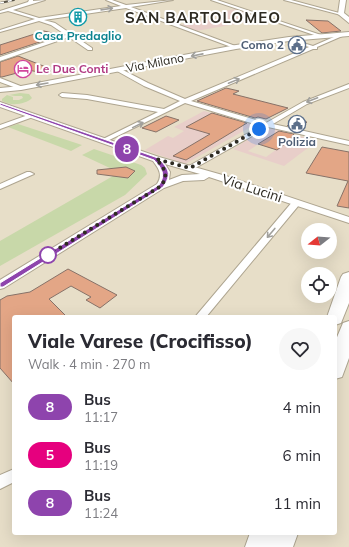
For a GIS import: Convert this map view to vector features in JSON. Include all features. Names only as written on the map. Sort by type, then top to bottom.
[{"type":"main road","points":[[343,0],[344,16],[349,21]]},
{"type":"main road","points":[[336,315],[349,277]]},
{"type":"main road","points":[[337,366],[349,327]]},
{"type":"main road","points":[[258,547],[262,535]]},
{"type":"main road","points":[[280,547],[283,535]]},
{"type":"street","points":[[0,12],[10,10],[30,2],[43,0]]},
{"type":"street","points":[[108,0],[236,47]]},
{"type":"street","points":[[0,30],[41,19],[171,0]]},
{"type":"street","points":[[214,0],[322,36]]},
{"type":"street","points":[[286,0],[344,16]]},
{"type":"street","points":[[10,10],[53,24],[90,49]]},
{"type":"street","points":[[103,141],[166,112],[185,101],[347,34]]},
{"type":"street","name":"Via Milano","points":[[0,90],[21,88],[236,47],[290,39],[347,34]]},
{"type":"street","points":[[0,59],[69,35]]},
{"type":"street","name":"Via Milano","points":[[290,39],[315,48]]},
{"type":"street","points":[[119,70],[144,85],[185,101],[266,126],[349,143]]},
{"type":"street","points":[[0,80],[21,88]]},
{"type":"street","points":[[190,168],[305,103],[349,86]]},
{"type":"street","name":"Via Milano","points":[[0,94],[21,88]]},
{"type":"street","points":[[62,95],[87,97],[166,112]]},
{"type":"street","name":"Via Lucini","points":[[0,104],[156,159],[223,178],[348,219]]},
{"type":"street","points":[[0,127],[31,116]]},
{"type":"street","points":[[156,159],[162,165],[166,174],[165,180],[161,186]]},
{"type":"street","points":[[0,187],[30,174]]},
{"type":"street","points":[[0,285],[161,186],[182,178],[223,178]]},
{"type":"street","points":[[202,315],[296,203]]},
{"type":"street","points":[[0,482],[12,476]]},
{"type":"shaded area","points":[[236,9],[265,19],[196,31],[179,25],[220,18],[210,14]]},
{"type":"shaded area","points":[[204,111],[254,125],[185,164],[145,150],[168,136],[173,138],[184,131],[174,127]]},
{"type":"shaded area","points":[[268,127],[317,141],[284,166],[233,149]],"holes":[[[275,133],[306,142],[297,148],[284,144],[266,157],[248,151]]]},
{"type":"green space","points":[[20,93],[29,94],[32,98],[17,104],[9,104],[2,101],[2,99],[7,95],[13,97],[13,100],[19,100],[23,98],[22,96],[9,95]]},
{"type":"green space","points":[[18,124],[82,145],[71,151],[8,127]]},
{"type":"green space","points":[[94,149],[141,165],[145,168],[147,174],[125,195],[0,266],[0,241],[113,176],[112,169],[82,155]]},
{"type":"building","points":[[306,20],[328,21],[341,31],[322,33]]},
{"type":"building","points":[[44,31],[61,35],[0,55],[0,45]]},
{"type":"building","points":[[18,56],[51,69],[49,74],[28,70],[0,77],[0,62]]},
{"type":"building","points":[[226,88],[239,91],[233,94],[288,108],[266,119],[258,117],[255,118],[197,101]]},
{"type":"building","points":[[212,113],[247,123],[186,160],[173,156],[210,134],[186,127]]},
{"type":"building","points":[[166,116],[179,120],[156,132],[142,128]]},
{"type":"building","name":"Polizia","points":[[296,120],[307,122],[300,129],[287,126]]},
{"type":"building","points":[[279,131],[294,134],[291,138],[293,138],[277,150],[258,144]]},
{"type":"building","points":[[322,147],[349,152],[349,208],[337,206],[348,181],[306,173]]},
{"type":"building","points":[[126,167],[135,171],[128,178],[97,174],[97,170]]},
{"type":"building","points":[[68,269],[117,295],[100,308],[86,300],[91,297],[71,286],[49,299],[65,315],[12,315],[12,382],[0,368],[0,300],[7,296],[30,292]]},
{"type":"railway","points":[[0,3],[14,0]]},
{"type":"bus line","name":"8","points":[[0,104],[53,124],[156,159],[162,165],[166,174],[165,180],[161,186],[0,285]]},
{"type":"place","name":"Casa Predaglio","points":[[78,17]]},
{"type":"place","name":"Como 2","points":[[297,45]]},
{"type":"place","name":"Le Due Conti","points":[[23,69]]},
{"type":"place","name":"Polizia","points":[[297,124]]},
{"type":"district","name":"SAN BARTOLOMEO","points":[[203,18]]},
{"type":"route","points":[[48,255],[161,186],[165,180],[166,174],[162,165],[156,159],[190,168],[259,129]]}]
